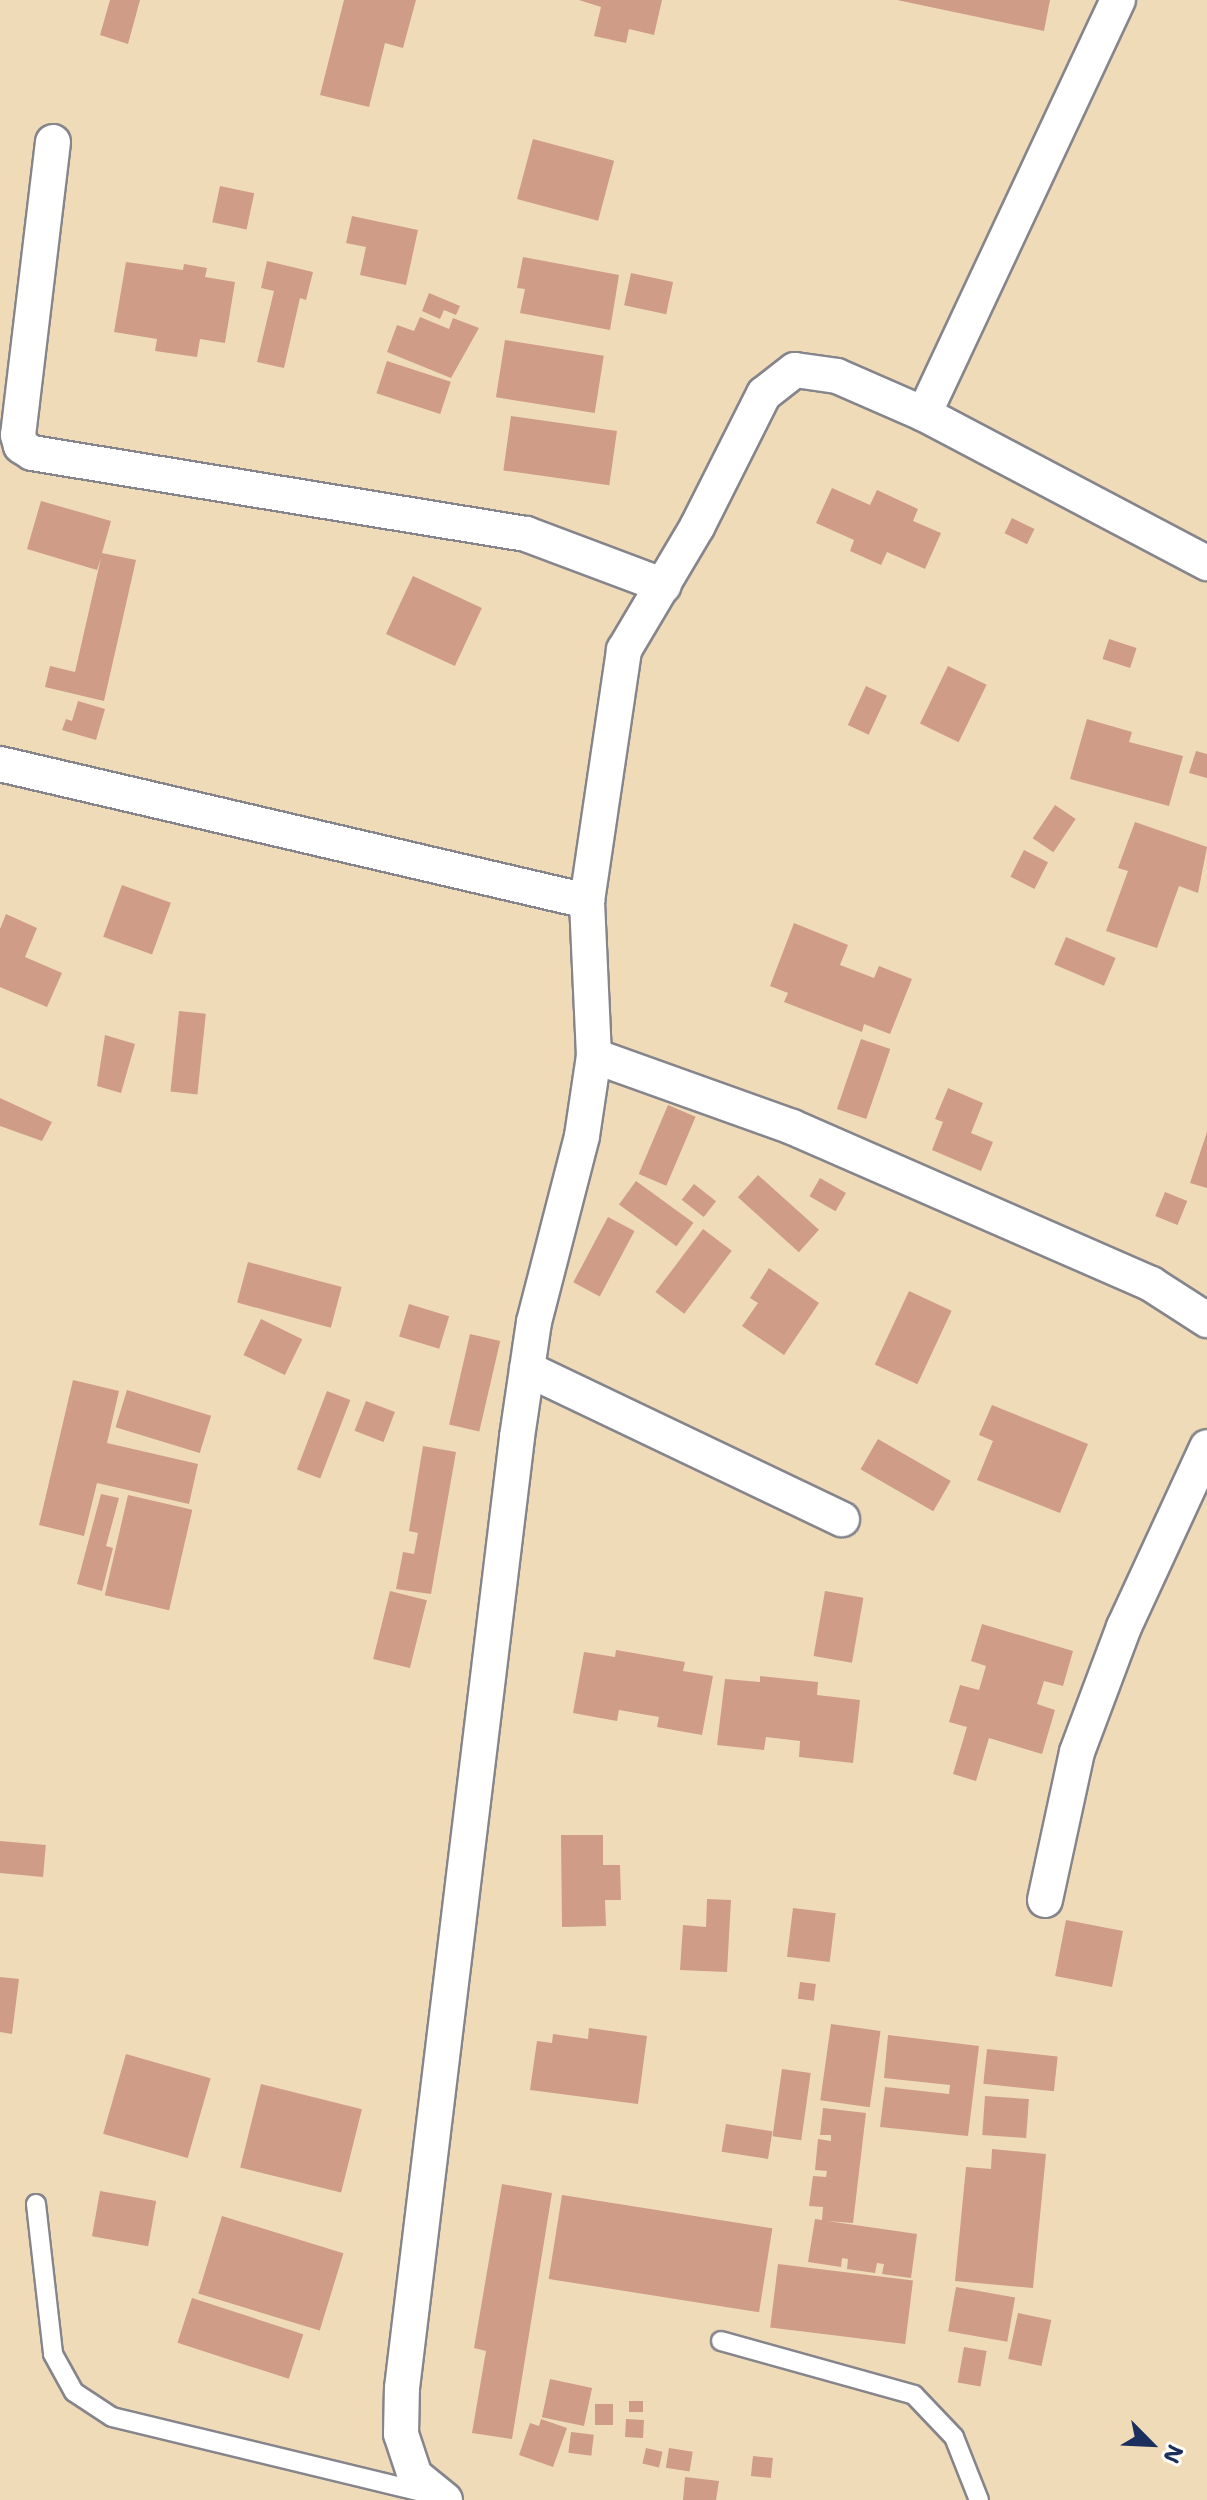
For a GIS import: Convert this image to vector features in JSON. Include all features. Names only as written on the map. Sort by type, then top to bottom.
[{"type":"street","points":[[924,414],[1118,0]]},
{"type":"street","points":[[53,142],[18,435],[21,446],[32,453],[526,534],[664,586]]},
{"type":"street","points":[[439,2497],[415,2476],[401,2434],[402,2388],[527,1369],[582,1136],[594,1056],[587,901],[624,650],[640,616],[664,586],[764,394],[795,370],[837,376],[924,414],[1207,563]]},
{"type":"street","points":[[0,764],[587,901]]},
{"type":"street","points":[[594,1056],[792,1127],[1151,1284],[1207,1320]]},
{"type":"street","points":[[527,1369],[842,1519]]},
{"type":"street","points":[[1045,1900],[1077,1752],[1124,1627],[1207,1447]]},
{"type":"lane","points":[[36,2204],[53,2354],[74,2392],[112,2417],[439,2497]]},
{"type":"lane","points":[[721,2341],[914,2395],[954,2437],[979,2500]]},
{"type":"building","points":[[110,0],[140,0],[128,44],[100,35]]},
{"type":"building","points":[[344,0],[416,0],[403,48],[385,43],[369,107],[320,95]]},
{"type":"building","points":[[579,0],[662,0],[654,35],[629,29],[626,43],[594,36],[601,7]]},
{"type":"building","points":[[897,0],[1050,0],[1044,31]]},
{"type":"building","points":[[533,139],[614,161],[598,221],[517,199]]},
{"type":"building","points":[[220,186],[254,193],[247,229],[212,222]]},
{"type":"building","points":[[352,216],[418,230],[406,285],[360,275],[366,247],[346,243]]},
{"type":"building","points":[[523,257],[619,275],[610,330],[520,313],[525,289],[517,288]]},
{"type":"building","points":[[267,261],[313,272],[306,300],[300,298],[284,368],[257,362],[274,291],[261,288]]},
{"type":"building","points":[[126,262],[183,270],[184,264],[207,268],[205,277],[235,282],[225,343],[200,339],[197,357],[155,351],[157,339],[114,332]]},
{"type":"building","points":[[631,273],[673,282],[666,314],[624,305]]},
{"type":"building","points":[[429,293],[460,306],[456,315],[444,310],[440,319],[422,311]]},
{"type":"building","points":[[420,317],[449,329],[453,318],[479,328],[451,378],[387,352],[397,325],[414,331]]},
{"type":"building","points":[[505,340],[604,356],[595,413],[496,397]]},
{"type":"building","points":[[387,361],[451,382],[440,414],[376,393]]},
{"type":"building","points":[[511,416],[617,431],[609,485],[503,470]]},
{"type":"building","points":[[832,488],[870,505],[877,490],[918,509],[913,521],[941,533],[925,569],[887,552],[881,565],[850,551],[854,540],[816,523]]},
{"type":"building","points":[[41,501],[111,521],[102,553],[136,560],[104,701],[45,687],[50,666],[75,672],[101,558],[97,570],[27,549]]},
{"type":"building","points":[[1012,518],[1034,529],[1027,544],[1005,533]]},
{"type":"building","points":[[413,576],[482,608],[455,666],[386,634]]},
{"type":"building","points":[[1109,639],[1137,648],[1130,668],[1103,659]]},
{"type":"building","points":[[948,666],[987,685],[959,742],[920,724]]},
{"type":"building","points":[[866,686],[887,696],[869,735],[848,725]]},
{"type":"building","points":[[78,701],[105,709],[96,740],[62,730],[66,719],[72,721]]},
{"type":"building","points":[[1087,719],[1132,732],[1129,742],[1183,756],[1169,806],[1070,779]]},
{"type":"building","points":[[1196,751],[1207,754],[1207,778],[1189,773]]},
{"type":"building","points":[[1055,805],[1076,819],[1053,852],[1033,838]]},
{"type":"building","points":[[1135,822],[1207,847],[1198,893],[1179,886],[1157,948],[1106,931],[1128,871],[1118,868]]},
{"type":"building","points":[[1024,850],[1048,862],[1034,889],[1010,877]]},
{"type":"building","points":[[122,885],[171,903],[152,954],[103,937]]},
{"type":"building","points":[[6,914],[37,928],[25,957],[62,973],[47,1007],[0,987],[0,929]]},
{"type":"building","points":[[794,923],[848,945],[840,965],[874,978],[879,966],[912,979],[890,1034],[864,1024],[862,1032],[784,1002],[788,993],[770,986]]},
{"type":"building","points":[[1066,937],[1116,958],[1104,986],[1054,965]]},
{"type":"building","points":[[179,1011],[206,1014],[197,1094],[171,1092]]},
{"type":"building","points":[[105,1035],[135,1044],[121,1093],[97,1086]]},
{"type":"building","points":[[861,1039],[890,1049],[866,1119],[837,1109]]},
{"type":"building","points":[[948,1088],[983,1103],[971,1133],[993,1142],[981,1171],[932,1150],[943,1122],[935,1119]]},
{"type":"building","points":[[0,1098],[52,1122],[42,1141],[0,1126]]},
{"type":"building","points":[[668,1105],[696,1117],[666,1186],[639,1174]]},
{"type":"building","points":[[1207,1132],[1207,1188],[1190,1183]]},
{"type":"building","points":[[758,1175],[819,1230],[799,1252],[738,1197]]},
{"type":"building","points":[[820,1178],[846,1193],[835,1211],[810,1196]]},
{"type":"building","points":[[636,1181],[693,1223],[676,1246],[619,1204]]},
{"type":"building","points":[[694,1184],[716,1201],[704,1217],[682,1200]]},
{"type":"building","points":[[1165,1192],[1187,1201],[1178,1225],[1155,1216]]},
{"type":"building","points":[[608,1217],[634,1231],[600,1296],[573,1282]]},
{"type":"building","points":[[703,1229],[732,1251],[684,1314],[655,1292]]},
{"type":"building","points":[[248,1262],[342,1287],[331,1328],[237,1303]]},
{"type":"building","points":[[769,1268],[819,1303],[784,1355],[742,1326],[758,1303],[750,1298]]},
{"type":"building","points":[[909,1291],[952,1311],[917,1384],[875,1364]]},
{"type":"building","points":[[409,1304],[449,1316],[439,1349],[399,1337]]},
{"type":"building","points":[[261,1319],[302,1339],[285,1375],[243,1355]]},
{"type":"building","points":[[470,1334],[500,1341],[479,1432],[449,1425]]},
{"type":"building","points":[[73,1380],[119,1391],[107,1443],[198,1464],[189,1504],[97,1483],[84,1536],[39,1525]]},
{"type":"building","points":[[127,1390],[211,1416],[200,1453],[116,1427]]},
{"type":"building","points":[[327,1391],[350,1400],[320,1478],[297,1469]]},
{"type":"building","points":[[366,1401],[395,1412],[383,1442],[355,1431]]},
{"type":"building","points":[[992,1405],[1088,1444],[1060,1513],[977,1480],[993,1441],[979,1435]]},
{"type":"building","points":[[878,1439],[951,1481],[933,1511],[860,1469]]},
{"type":"building","points":[[423,1446],[456,1452],[431,1594],[396,1589],[403,1552],[414,1554],[418,1533],[409,1531]]},
{"type":"building","points":[[101,1494],[119,1498],[106,1546],[113,1548],[102,1591],[77,1584]]},
{"type":"building","points":[[128,1495],[192,1510],[169,1610],[105,1595]]},
{"type":"building","points":[[390,1591],[427,1600],[410,1668],[373,1659]]},
{"type":"building","points":[[825,1591],[863,1598],[852,1663],[814,1656]]},
{"type":"building","points":[[982,1624],[1073,1651],[1063,1686],[1044,1681],[1037,1704],[1055,1710],[1042,1754],[989,1738],[976,1781],[953,1774],[967,1727],[949,1722],[960,1685],[979,1690],[986,1666],[971,1661]]},
{"type":"building","points":[[616,1650],[685,1662],[683,1671],[713,1676],[702,1735],[657,1727],[659,1717],[619,1710],[617,1721],[573,1713],[584,1652],[615,1657]]},
{"type":"building","points":[[760,1676],[818,1682],[817,1695],[860,1700],[853,1763],[799,1757],[800,1741],[766,1737],[764,1750],[717,1745],[725,1679],[760,1682]]},
{"type":"building","points":[[561,1835],[603,1835],[603,1865],[620,1865],[621,1900],[605,1900],[606,1926],[562,1927]]},
{"type":"building","points":[[0,1841],[46,1845],[43,1877],[0,1873]]},
{"type":"building","points":[[707,1899],[731,1900],[727,1972],[680,1970],[683,1925],[706,1927]]},
{"type":"building","points":[[793,1908],[836,1913],[830,1962],[787,1957]]},
{"type":"building","points":[[1066,1920],[1123,1931],[1112,1987],[1055,1976]]},
{"type":"building","points":[[0,1977],[19,1979],[12,2034],[0,2032]]},
{"type":"building","points":[[800,1982],[816,1984],[814,2001],[798,1999]]},
{"type":"building","points":[[831,2024],[881,2031],[870,2107],[820,2100]]},
{"type":"building","points":[[589,2028],[647,2036],[638,2104],[530,2090],[537,2041],[552,2043],[553,2034],[588,2039]]},
{"type":"building","points":[[888,2035],[979,2046],[968,2136],[880,2127],[885,2087],[949,2094],[950,2085],[884,2078]]},
{"type":"building","points":[[987,2049],[1058,2056],[1054,2091],[983,2084]]},
{"type":"building","points":[[126,2054],[211,2078],[188,2158],[103,2134]]},
{"type":"building","points":[[782,2069],[811,2073],[801,2140],[773,2136]]},
{"type":"building","points":[[261,2084],[362,2109],[341,2193],[240,2167]]},
{"type":"building","points":[[985,2096],[1029,2099],[1026,2138],[982,2135]]},
{"type":"building","points":[[823,2108],[866,2113],[853,2223],[827,2221],[917,2234],[911,2278],[882,2274],[884,2264],[877,2263],[875,2273],[847,2269],[848,2259],[842,2258],[841,2267],[808,2262],[815,2219],[822,2220],[823,2207],[809,2206],[813,2176],[826,2177],[827,2171],[815,2170],[818,2139],[831,2141],[831,2135],[820,2135]]},
{"type":"building","points":[[726,2124],[772,2131],[768,2159],[722,2152]]},
{"type":"building","points":[[992,2149],[1046,2154],[1033,2288],[955,2281],[966,2167],[991,2169]]},
{"type":"building","points":[[502,2184],[552,2193],[512,2439],[472,2433],[486,2351],[474,2348]]},
{"type":"building","points":[[100,2191],[156,2201],[148,2246],[92,2236]]},
{"type":"building","points":[[562,2195],[772,2228],[759,2312],[549,2279]]},
{"type":"building","points":[[222,2216],[343,2253],[320,2331],[198,2293]]},
{"type":"building","points":[[778,2264],[913,2281],[905,2344],[770,2328]]},
{"type":"building","points":[[956,2287],[1015,2297],[1007,2342],[948,2331]]},
{"type":"building","points":[[192,2298],[303,2334],[289,2379],[177,2343]]},
{"type":"building","points":[[1018,2313],[1051,2320],[1041,2366],[1008,2359]]},
{"type":"building","points":[[964,2347],[987,2351],[980,2386],[958,2382]]},
{"type":"building","points":[[550,2379],[592,2388],[584,2426],[542,2417]]},
{"type":"building","points":[[629,2401],[643,2401],[643,2412],[629,2412]]},
{"type":"building","points":[[595,2404],[613,2404],[613,2425],[595,2425]]},
{"type":"building","points":[[541,2419],[567,2428],[553,2467],[519,2455],[530,2423],[539,2426]]},
{"type":"building","points":[[626,2419],[644,2420],[643,2438],[625,2437]]},
{"type":"building","points":[[571,2432],[594,2435],[591,2456],[568,2453]]},
{"type":"building","points":[[646,2448],[663,2452],[659,2467],[642,2464]]},
{"type":"building","points":[[669,2448],[693,2452],[690,2472],[666,2468]]},
{"type":"building","points":[[753,2456],[773,2458],[771,2478],[751,2476]]},
{"type":"building","points":[[685,2477],[719,2481],[716,2500],[683,2500]]}]
